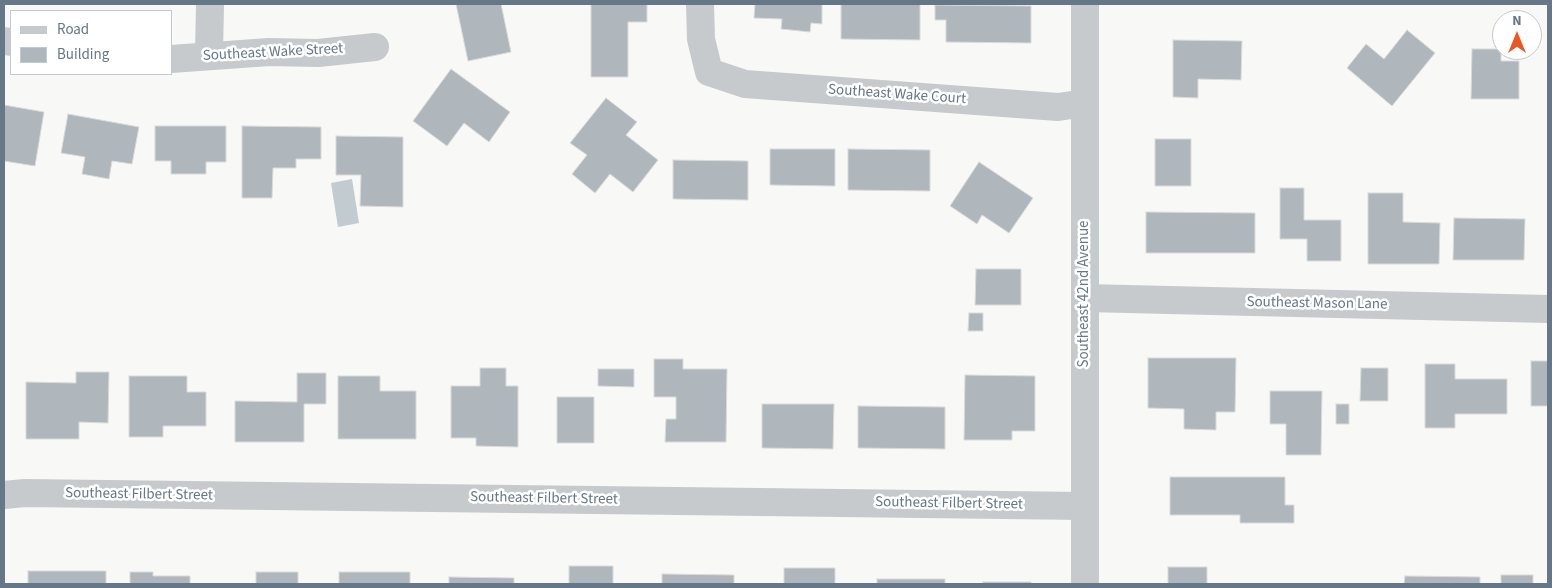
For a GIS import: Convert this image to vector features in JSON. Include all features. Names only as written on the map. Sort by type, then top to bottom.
[{"type":"street","points":[[209,55],[210,4]]},
{"type":"street","name":"Southeast Wake Court","points":[[700,4],[701,39],[709,72],[746,84],[1058,107],[1085,103]]},
{"type":"street","name":"Southeast 42nd Avenue","points":[[1085,4],[1085,584]]},
{"type":"street","name":"Southeast Wake Street","points":[[172,59],[269,52],[318,53],[375,47]]},
{"type":"street","name":"Southeast Mason Lane","points":[[1085,298],[1548,309]]},
{"type":"street","name":"Southeast Filbert Street","points":[[4,495],[25,493],[1085,506]]},
{"type":"shaded area","points":[[352,179],[359,223],[338,227],[331,183]]},
{"type":"building","points":[[456,4],[501,4],[511,52],[468,61]]},
{"type":"building","points":[[591,4],[647,4],[647,22],[628,22],[628,77],[591,77]]},
{"type":"building","points":[[755,4],[822,4],[822,24],[811,23],[810,32],[781,29],[782,19],[754,18]]},
{"type":"building","points":[[841,4],[920,4],[920,40],[841,39]]},
{"type":"building","points":[[935,5],[1031,6],[1031,43],[946,42],[946,20],[935,20]]},
{"type":"building","points":[[1407,30],[1435,53],[1392,106],[1347,68],[1366,44],[1384,59]]},
{"type":"building","points":[[1173,40],[1242,41],[1241,80],[1198,79],[1198,98],[1173,97]]},
{"type":"building","points":[[1472,49],[1492,49],[1492,60],[1519,61],[1519,99],[1471,99]]},
{"type":"building","points":[[451,69],[510,112],[489,142],[464,123],[447,146],[413,121]]},
{"type":"building","points":[[606,98],[637,122],[626,135],[658,160],[633,192],[610,174],[595,193],[572,174],[587,155],[570,143]]},
{"type":"building","points":[[4,105],[44,112],[35,166],[4,161]]},
{"type":"building","points":[[68,114],[139,127],[132,164],[112,161],[109,179],[82,174],[85,157],[61,153]]},
{"type":"building","points":[[155,126],[226,126],[226,162],[206,162],[206,174],[171,174],[171,161],[155,161]]},
{"type":"building","points":[[242,126],[321,127],[321,159],[296,159],[296,168],[273,168],[272,198],[242,198]]},
{"type":"building","points":[[336,136],[403,137],[403,207],[360,206],[361,175],[336,175]]},
{"type":"building","points":[[1155,139],[1191,139],[1191,186],[1155,186]]},
{"type":"building","points":[[770,149],[835,149],[835,186],[770,185]]},
{"type":"building","points":[[848,149],[930,150],[930,191],[848,190]]},
{"type":"building","points":[[673,160],[748,161],[748,200],[673,199]]},
{"type":"building","points":[[979,162],[1033,198],[1009,233],[982,215],[977,224],[950,206]]},
{"type":"building","points":[[1280,188],[1304,188],[1304,220],[1341,220],[1341,261],[1307,261],[1307,239],[1280,239]]},
{"type":"building","points":[[1368,193],[1403,193],[1403,222],[1440,223],[1439,264],[1368,264]]},
{"type":"building","points":[[1146,212],[1255,213],[1255,253],[1146,253]]},
{"type":"building","points":[[1454,218],[1525,219],[1524,260],[1453,260]]},
{"type":"building","points":[[976,269],[1021,269],[1021,305],[975,305]]},
{"type":"building","points":[[969,313],[983,313],[983,331],[968,331]]},
{"type":"building","points":[[1148,358],[1236,358],[1235,412],[1216,412],[1216,430],[1184,429],[1184,409],[1148,408]]},
{"type":"building","points":[[654,359],[683,359],[683,369],[727,369],[726,442],[665,442],[666,419],[676,419],[676,397],[654,397]]},
{"type":"building","points":[[1531,361],[1548,361],[1548,406],[1531,406]]},
{"type":"building","points":[[1425,364],[1455,364],[1455,379],[1507,379],[1507,414],[1455,414],[1455,428],[1425,428]]},
{"type":"building","points":[[480,368],[506,368],[506,386],[518,386],[518,447],[476,446],[476,438],[451,438],[451,386],[480,386]]},
{"type":"building","points":[[1361,368],[1388,368],[1388,401],[1360,401]]},
{"type":"building","points":[[598,369],[634,369],[634,387],[598,386]]},
{"type":"building","points":[[76,372],[109,372],[108,423],[79,422],[79,439],[26,439],[26,382],[76,383]]},
{"type":"building","points":[[297,373],[326,373],[326,404],[304,404],[304,442],[235,442],[235,401],[297,402]]},
{"type":"building","points":[[965,375],[1035,376],[1035,431],[1012,431],[1012,440],[964,440]]},
{"type":"building","points":[[129,376],[187,376],[187,392],[206,392],[206,426],[163,426],[163,437],[129,437]]},
{"type":"building","points":[[338,376],[380,376],[380,391],[416,391],[416,439],[338,439]]},
{"type":"building","points":[[1270,391],[1322,391],[1321,455],[1286,455],[1286,424],[1270,424]]},
{"type":"building","points":[[557,397],[594,397],[594,443],[557,443]]},
{"type":"building","points":[[762,404],[834,404],[833,449],[762,448]]},
{"type":"building","points":[[1336,404],[1349,404],[1349,424],[1336,424]]},
{"type":"building","points":[[858,406],[945,407],[945,449],[858,448]]},
{"type":"building","points":[[1170,477],[1285,477],[1285,505],[1294,505],[1294,523],[1240,523],[1240,515],[1170,515]]},
{"type":"building","points":[[569,566],[613,566],[613,584],[569,584]]},
{"type":"building","points":[[1168,567],[1207,567],[1207,584],[1168,584]]},
{"type":"building","points":[[784,568],[835,568],[835,584],[784,584]]},
{"type":"building","points":[[28,571],[106,571],[106,584],[28,584]]},
{"type":"building","points":[[130,572],[153,572],[153,576],[190,576],[190,584],[130,584]]},
{"type":"building","points":[[256,572],[298,572],[298,584],[256,584]]},
{"type":"building","points":[[339,572],[410,572],[410,584],[339,584]]},
{"type":"building","points":[[662,574],[734,575],[734,584],[662,584]]},
{"type":"building","points":[[1501,575],[1533,575],[1533,584],[1501,584]]},
{"type":"building","points":[[1405,576],[1480,577],[1480,584],[1404,584]]},
{"type":"building","points":[[449,577],[514,578],[514,584],[449,584]]},
{"type":"building","points":[[877,579],[945,579],[945,584],[877,584]]},
{"type":"building","points":[[983,582],[1031,582],[1031,584],[983,584]]}]
